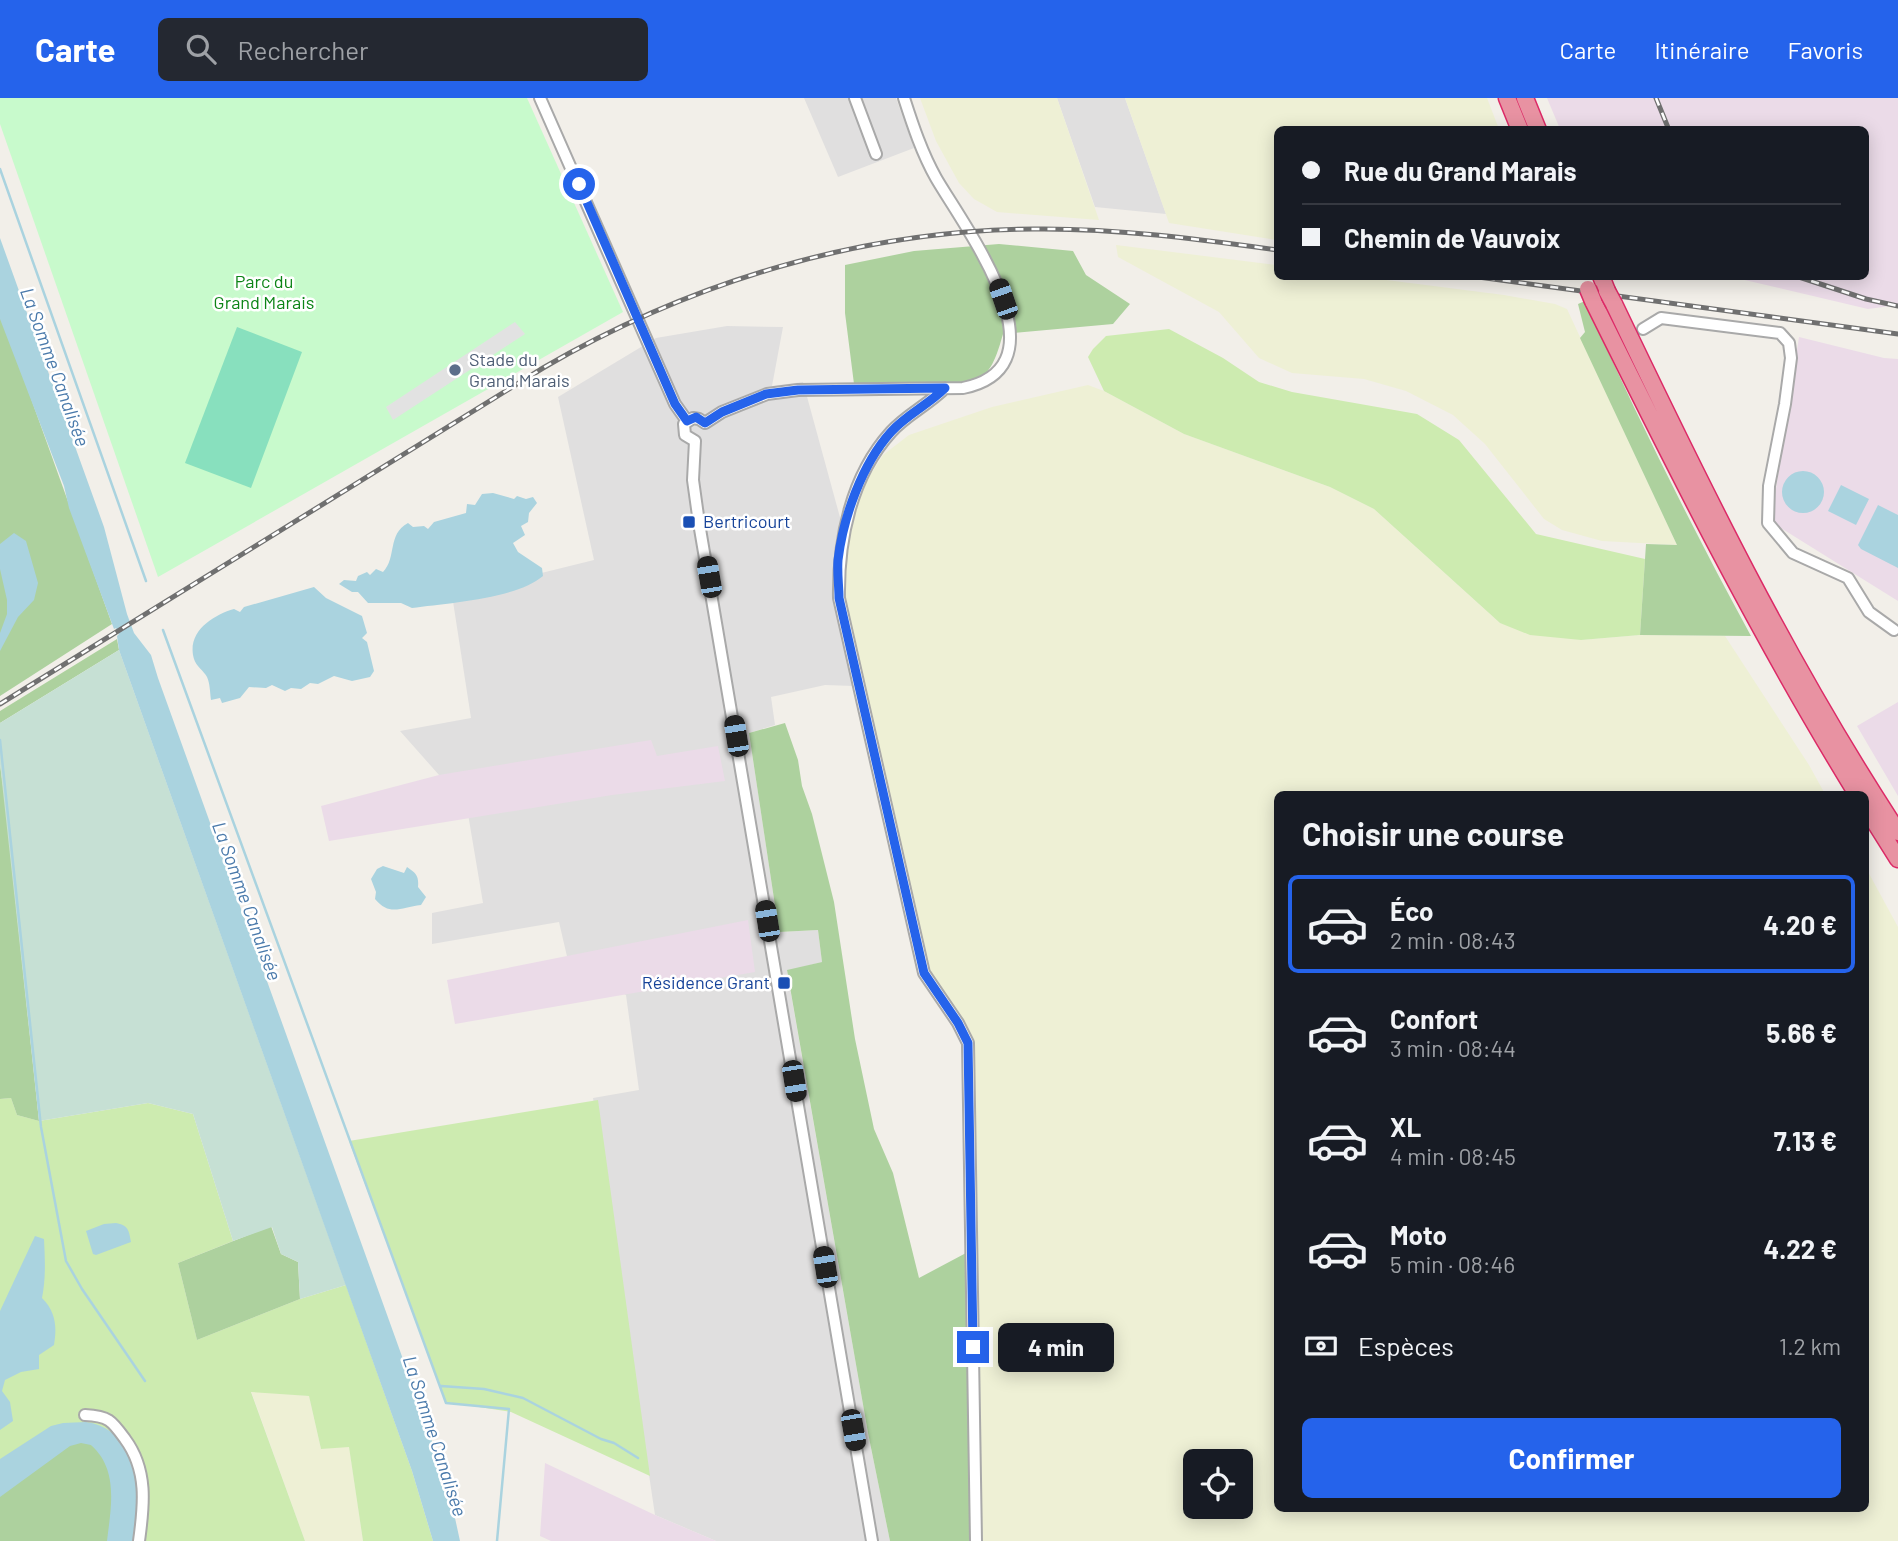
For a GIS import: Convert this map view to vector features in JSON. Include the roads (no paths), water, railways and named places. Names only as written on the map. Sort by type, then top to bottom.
[{"type":"highway","points":[[1507,98],[1518,126]]},
{"type":"highway","points":[[1525,98],[1536,126]]},
{"type":"highway","points":[[1588,289],[1729,572],[1855,791]]},
{"type":"highway","points":[[1607,291],[1783,642],[1898,832]]},
{"type":"highway","points":[[1869,813],[1898,859]]},
{"type":"street","points":[[540,98],[675,404],[687,421]]},
{"type":"street","points":[[855,98],[876,154]]},
{"type":"street","points":[[705,423],[722,412],[766,394],[798,390],[945,388],[974,385],[991,376],[1004,360],[1009,337],[1007,312],[998,283],[923,151],[904,98]]},
{"type":"street","points":[[1643,329],[1661,318],[1780,333],[1789,343],[1791,358],[1769,486],[1768,523],[1793,553],[1848,578],[1870,612],[1894,629]]},
{"type":"street","points":[[945,388],[891,431],[863,473],[843,535],[838,562],[839,598],[924,973],[958,1023],[968,1043],[976,1541]]},
{"type":"street","points":[[695,441],[685,435],[683,428],[687,421],[696,417],[705,423]]},
{"type":"street","points":[[695,441],[705,435],[705,423]]},
{"type":"street","points":[[695,441],[693,480],[698,513],[872,1541]]},
{"type":"street","points":[[85,1415],[100,1416],[113,1421],[137,1454],[143,1480],[143,1515],[139,1541]]},
{"type":"water","points":[[0,238],[104,527],[127,614],[134,633],[151,655],[422,1412],[450,1495],[460,1541],[433,1541],[412,1471],[119,650],[119,634],[116,628],[114,629],[69,508],[64,486],[0,319]]},
{"type":"water","points":[[1803,471],[1818,477],[1824,492],[1818,507],[1803,513],[1788,507],[1782,492],[1788,477]]},
{"type":"water","points":[[1841,485],[1869,499],[1856,525],[1828,511]]},
{"type":"water","points":[[493,493],[514,499],[517,496],[526,499],[533,497],[537,503],[529,513],[528,522],[521,526],[525,535],[513,543],[518,552],[542,568],[543,576],[531,584],[480,599],[412,608],[401,603],[368,603],[358,592],[352,592],[339,584],[344,580],[356,581],[358,576],[367,572],[370,575],[376,569],[383,572],[390,560],[397,533],[408,523],[413,527],[424,526],[428,529],[434,522],[466,513],[467,504],[475,505],[482,494]]},
{"type":"water","points":[[1878,505],[1898,515],[1898,568],[1858,545]]},
{"type":"water","points":[[14,533],[26,541],[38,583],[34,600],[18,617],[0,651],[0,633],[7,614],[7,600],[0,569],[0,544]]},
{"type":"water","points":[[314,587],[326,598],[362,616],[367,633],[362,638],[367,642],[374,671],[370,677],[352,681],[334,676],[318,684],[310,683],[301,689],[291,688],[285,691],[272,685],[266,688],[249,687],[240,698],[222,703],[220,698],[211,700],[208,679],[195,662],[193,649],[194,641],[203,626],[234,609],[240,612],[244,607]]},
{"type":"water","points":[[383,866],[404,873],[407,867],[415,873],[418,887],[426,897],[421,905],[391,909],[380,905],[375,899],[376,892],[371,879],[377,869]]},
{"type":"water","points":[[116,1223],[127,1229],[131,1242],[93,1254],[86,1231],[104,1224]]},
{"type":"water","points":[[35,1236],[44,1239],[45,1276],[42,1298],[54,1320],[54,1345],[39,1355],[39,1369],[21,1372],[5,1380],[2,1391],[10,1402],[13,1421],[0,1430],[0,1311]]},
{"type":"water","points":[[86,1422],[113,1433],[130,1456],[139,1485],[140,1500],[140,1517],[134,1541],[107,1541],[111,1502],[109,1477],[100,1455],[91,1445],[81,1443],[70,1446],[0,1497],[0,1459],[51,1426]]},
{"type":"waterway","name":"La Somme Canalisée","points":[[0,169],[146,581]]},
{"type":"waterway","name":"La Somme Canalisée","points":[[163,630],[446,1403],[509,1409],[497,1541]]},
{"type":"waterway","points":[[0,740],[41,1127],[66,1261],[145,1381]]},
{"type":"waterway","points":[[441,1386],[484,1389],[523,1398],[601,1439],[614,1443],[638,1458]]},
{"type":"railway","points":[[1656,98],[1667,126]]},
{"type":"railway","points":[[0,704],[543,368],[600,337],[718,286],[842,251],[906,239],[970,232],[1095,230],[1274,249]]},
{"type":"railway","points":[[1500,280],[1898,334]]},
{"type":"railway","points":[[1808,280],[1866,299],[1898,306]]},
{"type":"place","name":"Stade du Grand Marais","points":[[455,370]]},
{"type":"place","name":"Bertricourt","points":[[689,522]]},
{"type":"place","name":"Résidence Grant","points":[[784,983]]},
{"type":"park label","name":"Parc du Grand Marais","points":[[264,292]]}]
